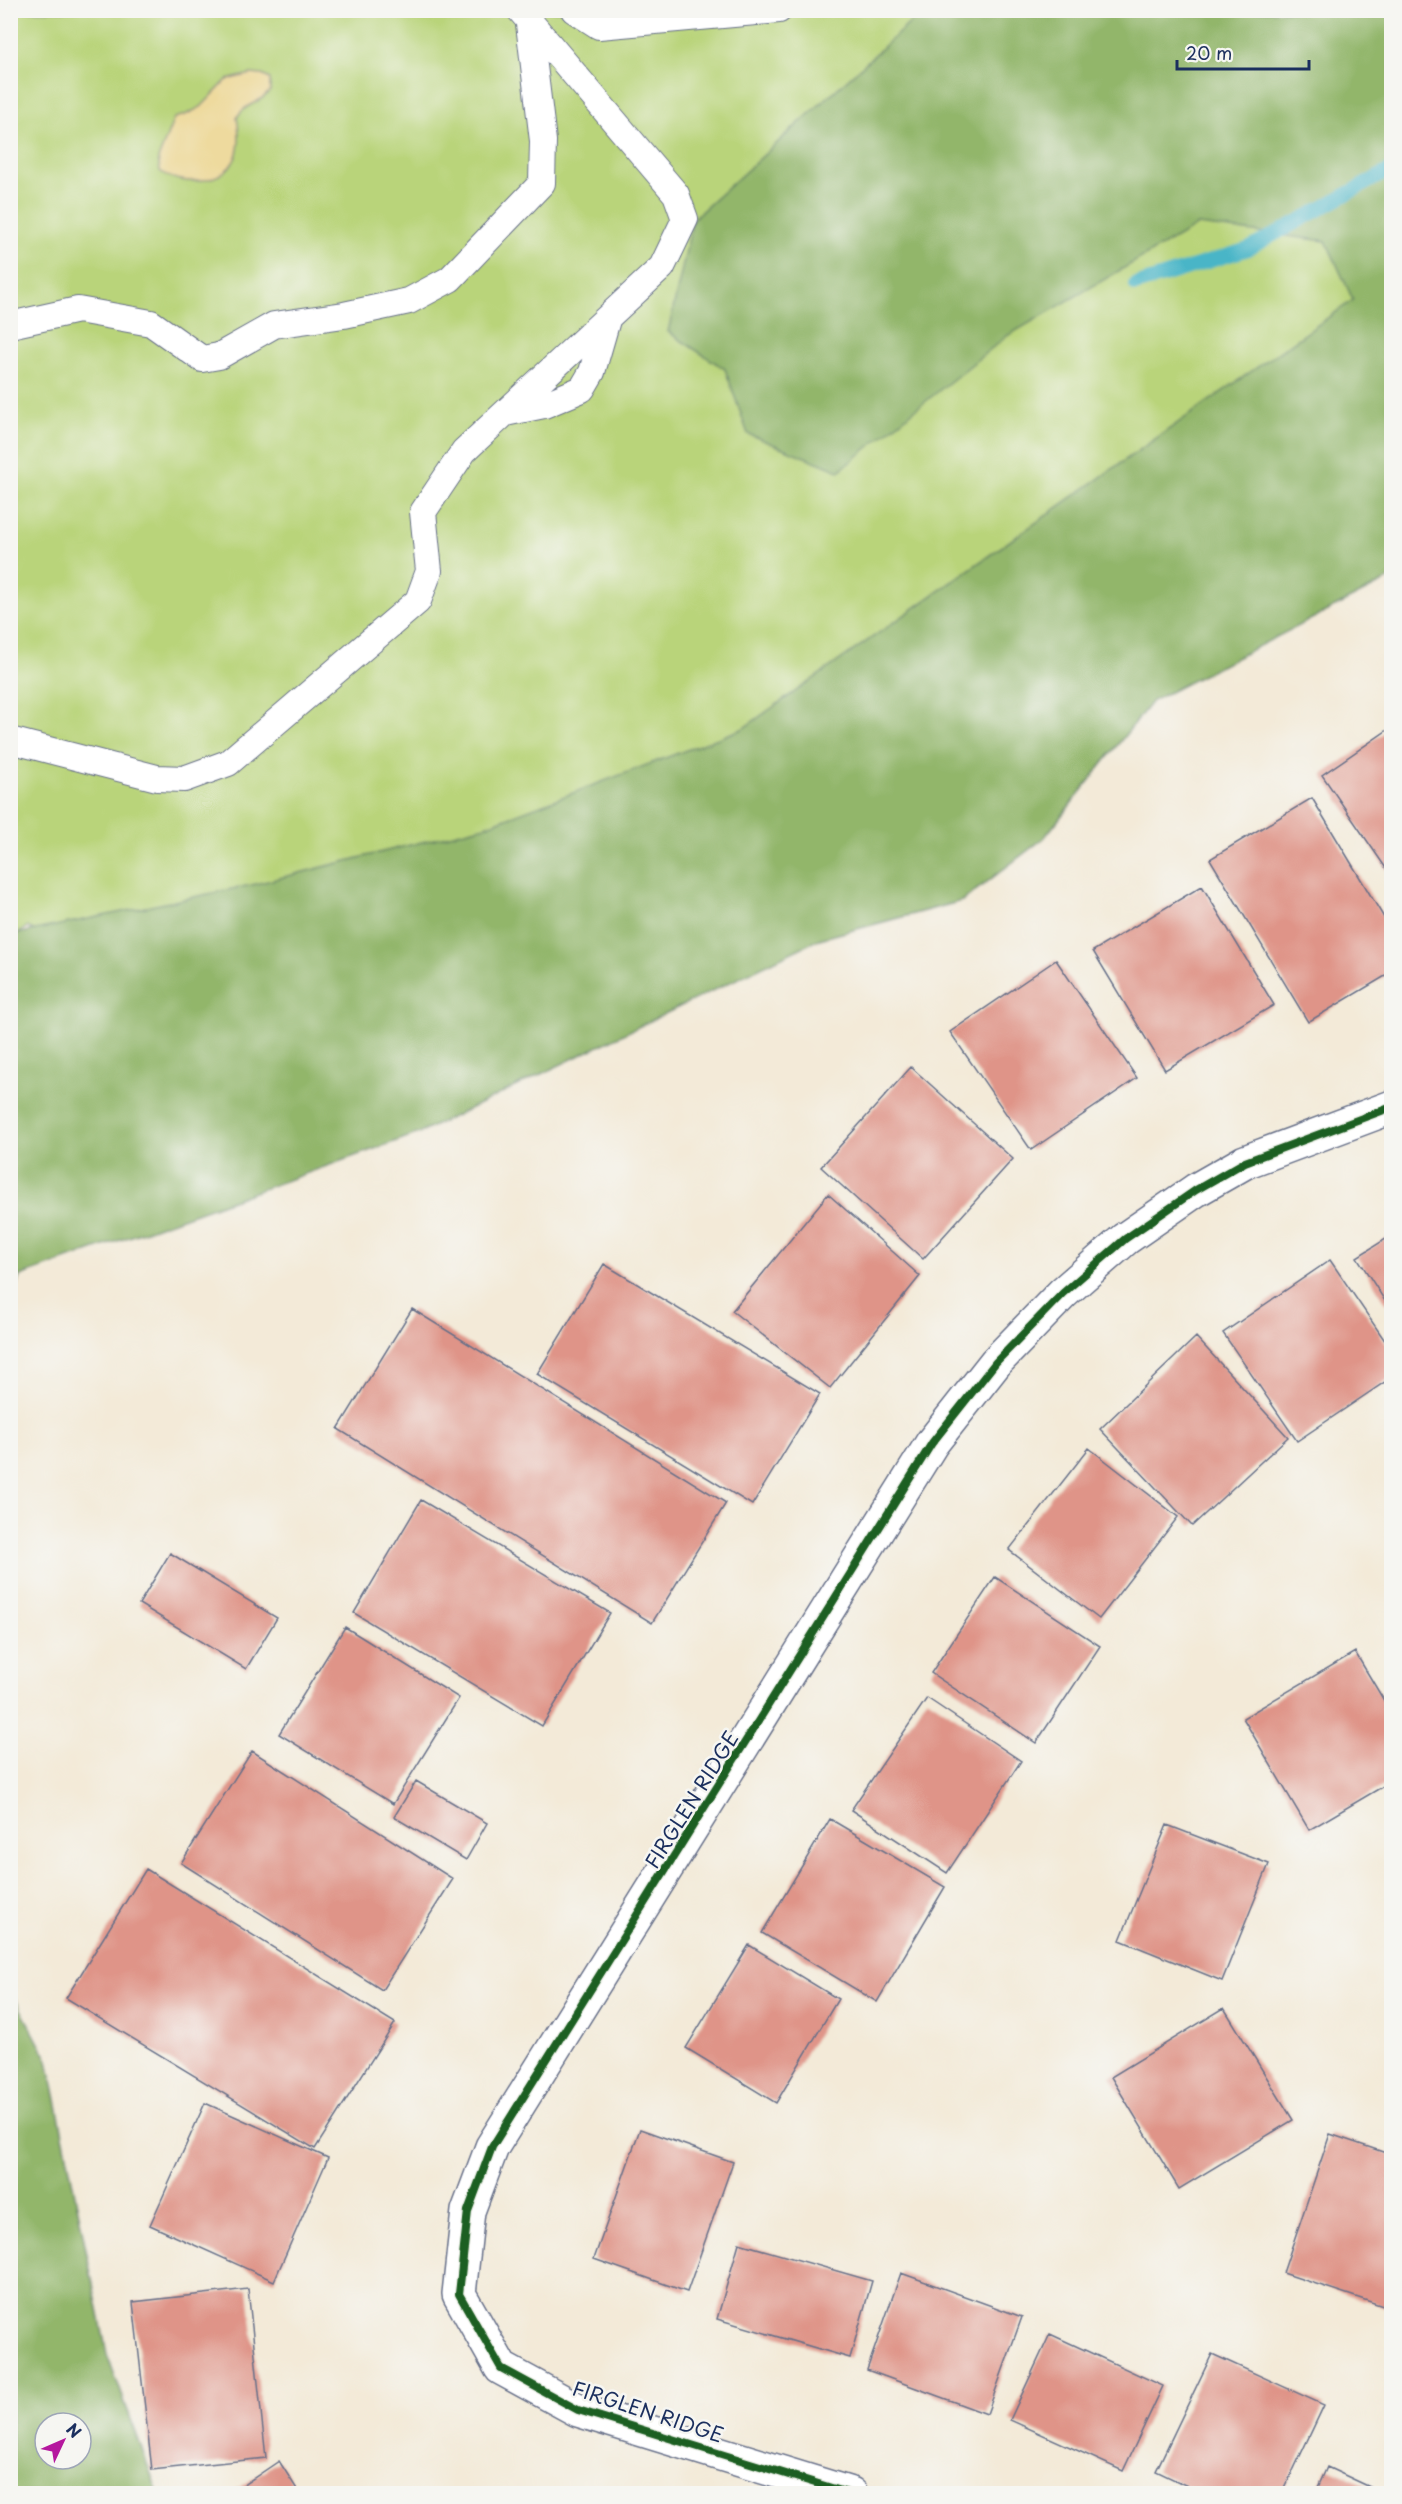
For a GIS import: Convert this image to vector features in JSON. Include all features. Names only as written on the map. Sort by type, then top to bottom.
[{"type":"street","name":"FIRGLEN RIDGE","points":[[851,2493],[578,2410],[501,2368],[459,2294],[468,2211],[492,2147],[932,1443],[996,1362],[1063,1293],[1125,1239],[1196,1190],[1245,1162],[1392,1107]]},
{"type":"lane","points":[[574,10],[599,26],[779,10]]},
{"type":"lane","points":[[10,740],[157,778],[184,779],[228,763],[418,601],[429,571],[423,512],[464,451],[662,267],[685,219],[676,194],[524,17]]},
{"type":"lane","points":[[10,325],[78,310],[151,324],[202,358],[219,356],[274,325],[344,315],[409,301],[450,279],[542,183],[543,141],[524,17]]},
{"type":"lane","points":[[505,413],[544,405],[582,389],[592,372],[608,318]]},
{"type":"green space","points":[[11,11],[1391,11],[1391,578],[1152,701],[1044,838],[962,901],[819,939],[206,1003],[27,927],[11,939]]},
{"type":"green space","points":[[923,11],[1391,11],[1391,578],[1152,701],[1044,838],[962,901],[819,939],[422,1132],[20,1276],[11,1299],[11,935],[256,884],[485,826],[742,729],[1353,300],[1326,241],[1198,225],[1007,336],[839,471],[748,434],[725,369],[668,332],[693,219]]},
{"type":"green space","points":[[10,1989],[48,2060],[107,2354],[158,2493],[11,2493]]},
{"type":"sand","points":[[251,74],[262,75],[270,79],[270,91],[245,108],[237,117],[238,149],[229,168],[221,174],[200,181],[178,180],[160,171],[158,159],[174,118],[201,107],[227,80]]},
{"type":"building","points":[[1392,727],[1392,877],[1322,775]]},
{"type":"building","points":[[1312,798],[1392,931],[1392,972],[1308,1022],[1210,859]]},
{"type":"building","points":[[1202,886],[1274,1005],[1165,1070],[1093,951]]},
{"type":"building","points":[[1056,960],[1137,1078],[1031,1150],[950,1032]]},
{"type":"building","points":[[911,1067],[1013,1159],[923,1259],[821,1167]]},
{"type":"building","points":[[828,1194],[920,1276],[830,1388],[732,1311]]},
{"type":"building","points":[[1392,1235],[1392,1312],[1357,1257]]},
{"type":"building","points":[[1330,1260],[1392,1351],[1392,1377],[1297,1441],[1223,1333]]},
{"type":"building","points":[[604,1264],[820,1394],[752,1505],[537,1374]]},
{"type":"building","points":[[412,1309],[726,1503],[652,1623],[338,1429]]},
{"type":"building","points":[[1196,1337],[1288,1437],[1192,1526],[1100,1429]]},
{"type":"building","points":[[1089,1448],[1178,1517],[1099,1619],[1009,1550]]},
{"type":"building","points":[[421,1500],[610,1613],[542,1726],[354,1613]]},
{"type":"building","points":[[170,1553],[277,1618],[246,1669],[139,1604]]},
{"type":"building","points":[[995,1577],[1100,1646],[1036,1743],[931,1673]]},
{"type":"building","points":[[345,1627],[459,1698],[393,1804],[279,1734]]},
{"type":"building","points":[[1355,1652],[1392,1714],[1392,1781],[1309,1830],[1243,1718]]},
{"type":"building","points":[[927,1698],[1021,1761],[947,1873],[851,1810]]},
{"type":"building","points":[[252,1751],[453,1879],[382,1990],[181,1863]]},
{"type":"building","points":[[416,1781],[487,1823],[466,1860],[394,1817]]},
{"type":"building","points":[[830,1819],[945,1887],[877,2002],[762,1933]]},
{"type":"building","points":[[1167,1825],[1269,1864],[1222,1981],[1120,1940]]},
{"type":"building","points":[[146,1869],[395,2023],[315,2149],[66,1998]]},
{"type":"building","points":[[749,1945],[838,1999],[776,2103],[686,2048]]},
{"type":"building","points":[[1224,2008],[1293,2120],[1179,2189],[1111,2077]]},
{"type":"building","points":[[205,2103],[328,2158],[274,2281],[150,2225]]},
{"type":"building","points":[[640,2129],[733,2162],[687,2292],[594,2259]]},
{"type":"building","points":[[1330,2134],[1392,2155],[1392,2309],[1283,2273]]},
{"type":"building","points":[[739,2243],[872,2281],[850,2358],[717,2319]]},
{"type":"building","points":[[901,2273],[1022,2317],[987,2414],[867,2370]]},
{"type":"building","points":[[248,2289],[266,2458],[152,2470],[133,2302]]},
{"type":"building","points":[[1050,2334],[1163,2386],[1123,2471],[1010,2420]]},
{"type":"building","points":[[1212,2354],[1324,2405],[1282,2494],[1204,2494],[1156,2471]]},
{"type":"building","points":[[279,2461],[300,2494],[230,2494]]},
{"type":"building","points":[[1327,2467],[1385,2494],[1315,2494]]},
{"type":"waterway","points":[[1135,285],[1248,249],[1392,169]]},
{"type":"cycle path","points":[[851,2494],[578,2410],[501,2368],[459,2294],[468,2211],[492,2147],[932,1443],[996,1362],[1063,1293],[1125,1239],[1196,1190],[1245,1162],[1392,1107]]}]
